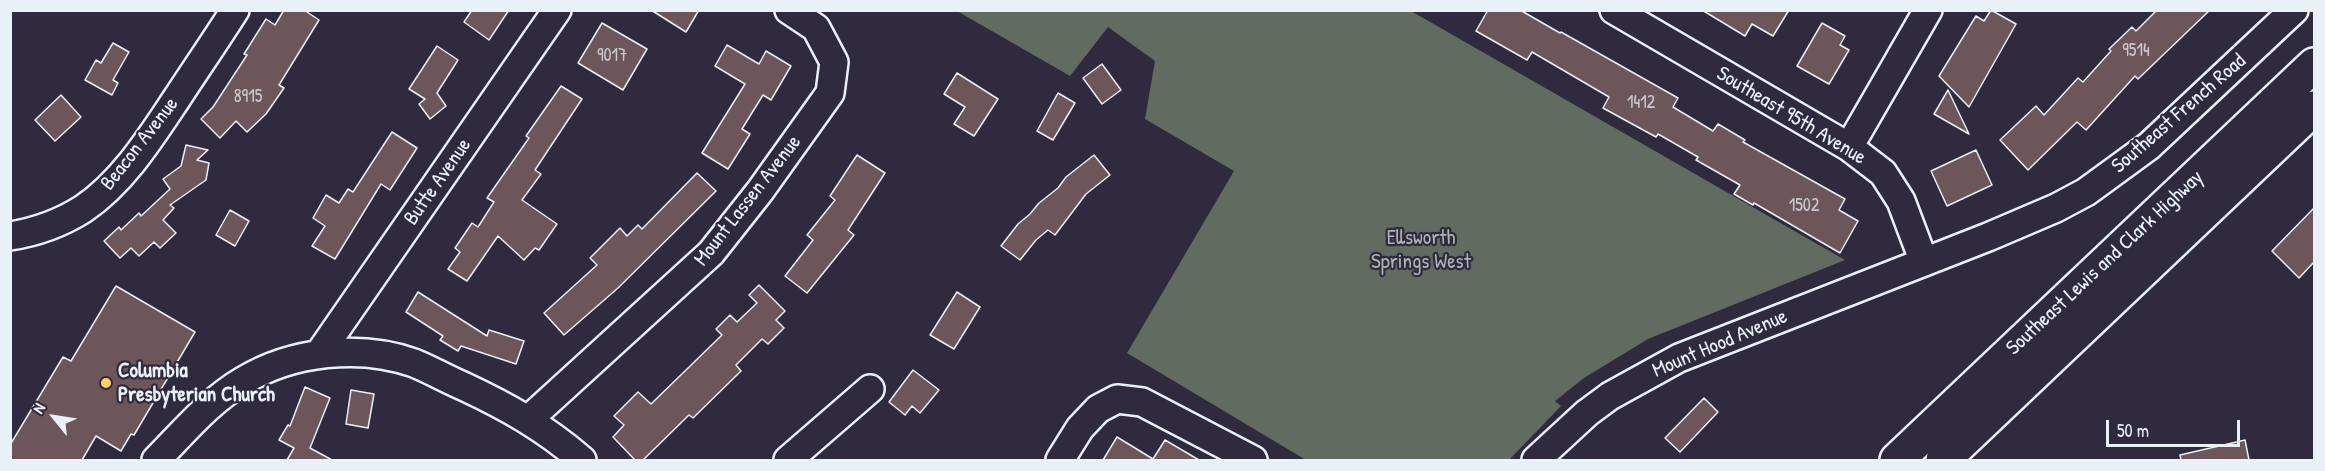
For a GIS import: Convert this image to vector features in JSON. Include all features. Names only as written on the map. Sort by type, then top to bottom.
[{"type":"highway","name":"Southeast Lewis and Clark Highway","points":[[1897,460],[2314,65]]},
{"type":"highway","name":"Southeast Lewis and Clark Highway","points":[[1943,460],[2314,108]]},
{"type":"street","name":"Beacon Avenue","points":[[10,236],[57,224],[83,209],[103,193],[129,166],[161,122],[235,10]]},
{"type":"street","name":"Butte Avenue","points":[[320,354],[557,10]]},
{"type":"street","name":"Mount Lassen Avenue","points":[[529,419],[711,254],[760,191],[830,93],[834,62],[816,28],[789,10]]},
{"type":"street","name":"Southeast 95th Avenue","points":[[1614,10],[1849,147],[1883,173],[1901,201],[1924,262]]},
{"type":"street","points":[[1849,147],[1928,10]]},
{"type":"street","name":"Southeast French Road","points":[[1924,262],[2036,216],[2086,192],[2149,146],[2294,10]]},
{"type":"street","name":"Mount Hood Avenue","points":[[1536,460],[1603,401],[1635,380],[1679,358],[1924,262]]},
{"type":"street","points":[[156,460],[216,400],[244,380],[288,360],[320,354],[365,354],[391,357],[414,364],[529,419],[582,460]]},
{"type":"street","points":[[788,460],[870,389]]},
{"type":"street","points":[[1060,460],[1080,428],[1098,409],[1117,399],[1142,402],[1242,458]]},
{"type":"green space","name":"Ellsworth Springs West","points":[[957,11],[1411,11],[1845,260],[1648,339],[1584,378],[1555,401],[1561,406],[1509,460],[1306,460],[1127,353],[1234,171],[1145,119],[1155,61],[1108,27],[1070,76]]},
{"type":"building","points":[[284,10],[304,10],[319,20],[279,85],[284,88],[266,114],[247,132],[236,121],[220,138],[201,119],[213,107],[247,55],[244,54],[266,19],[275,25]]},
{"type":"building","points":[[472,10],[509,10],[489,40],[464,22]]},
{"type":"building","points":[[651,10],[699,10],[686,32]]},
{"type":"building","points":[[1488,10],[1520,10],[1678,98],[1673,107],[1713,131],[1718,124],[1745,140],[1743,142],[1845,199],[1839,210],[1858,221],[1840,253],[1754,203],[1753,205],[1734,194],[1740,185],[1696,160],[1698,157],[1658,134],[1656,137],[1603,108],[1609,97],[1532,52],[1527,60],[1476,31]]},
{"type":"building","points":[[1702,10],[1789,10],[1773,36],[1752,24],[1745,36]]},
{"type":"building","points":[[1991,10],[2016,24],[1969,107],[1939,76],[1976,16],[1984,21]]},
{"type":"building","points":[[2157,10],[2210,10],[2138,79],[2135,76],[2086,130],[2077,122],[2028,170],[2000,140],[2036,106],[2044,115],[2078,78],[2083,82],[2111,51],[2109,49],[2132,27],[2136,31]]},
{"type":"building","points":[[602,23],[647,49],[623,90],[578,63]]},
{"type":"building","points":[[1822,23],[1845,36],[1840,45],[1849,50],[1829,84],[1797,66]]},
{"type":"building","points":[[113,43],[129,52],[113,80],[118,83],[112,95],[85,80],[96,60],[101,63]]},
{"type":"building","points":[[727,45],[759,64],[766,51],[791,66],[771,100],[763,95],[742,129],[750,134],[728,169],[702,153],[745,84],[715,66]]},
{"type":"building","points":[[437,46],[458,60],[437,93],[446,106],[430,119],[419,104],[425,99],[409,89]]},
{"type":"building","points":[[1102,64],[1121,90],[1102,104],[1083,78]]},
{"type":"building","points":[[957,73],[998,99],[974,136],[954,124],[965,107],[944,94]]},
{"type":"building","points":[[561,86],[582,99],[535,170],[541,174],[522,200],[557,224],[539,250],[535,248],[524,260],[498,236],[467,281],[448,269],[460,252],[455,248],[472,223],[478,227],[494,202],[487,198],[529,138],[526,136]]},
{"type":"building","points":[[1948,90],[1969,134],[1934,114]]},
{"type":"building","points":[[1058,93],[1075,103],[1053,140],[1037,131]]},
{"type":"building","points":[[61,95],[81,117],[55,141],[35,120]]},
{"type":"building","points":[[392,132],[417,148],[390,190],[381,184],[335,259],[312,246],[325,226],[313,218],[326,195],[339,203],[348,189],[353,192]]},
{"type":"building","points":[[186,145],[208,150],[197,160],[209,163],[206,180],[170,205],[174,208],[163,220],[176,233],[160,248],[154,242],[139,256],[131,248],[120,258],[104,241],[119,227],[121,230],[139,213],[141,216],[170,189],[163,179],[181,166]]},
{"type":"building","points":[[1976,150],[1992,185],[1947,206],[1931,171]]},
{"type":"building","points":[[857,155],[885,173],[848,230],[854,235],[807,293],[785,276],[813,240],[807,235],[835,200],[830,196]]},
{"type":"building","points":[[1094,155],[1110,175],[1086,194],[1055,235],[1048,230],[1036,240],[1020,260],[1001,246],[1018,224],[1039,203],[1058,188],[1066,177]]},
{"type":"building","points":[[697,173],[716,191],[618,288],[564,335],[544,313],[597,265],[590,258],[620,228],[627,236],[638,225],[642,229]]},
{"type":"building","points":[[2314,208],[2314,262],[2299,278],[2272,251]]},
{"type":"building","points":[[230,210],[249,221],[235,246],[216,235]]},
{"type":"building","points":[[759,285],[785,311],[776,320],[784,328],[768,344],[762,339],[736,365],[741,371],[693,418],[689,415],[643,460],[635,460],[613,437],[624,425],[614,416],[638,392],[651,404],[722,335],[716,329],[730,315],[737,322],[757,303],[749,295]]},
{"type":"building","name":"Columbia Presbyterian Church","points":[[116,286],[195,332],[134,435],[131,434],[121,451],[96,436],[82,460],[10,460],[10,445],[63,357],[71,361]]},
{"type":"building","points":[[418,292],[487,336],[489,330],[524,341],[516,364],[461,346],[458,351],[440,340],[443,336],[406,312]]},
{"type":"building","points":[[957,292],[980,307],[954,349],[930,335]]},
{"type":"building","points":[[913,370],[939,390],[920,413],[912,406],[905,415],[889,402]]},
{"type":"building","points":[[305,387],[330,398],[310,448],[332,460],[287,460],[294,448],[279,440],[288,425],[290,426]]},
{"type":"building","points":[[351,390],[374,394],[368,428],[346,424]]},
{"type":"building","points":[[1704,398],[1718,412],[1680,452],[1665,438]]},
{"type":"building","points":[[1117,437],[1153,459],[1165,440],[1199,460],[1103,460]]},
{"type":"building","points":[[2245,440],[2249,460],[2181,460],[2180,455]]},
{"type":"place","name":"Columbia Presbyterian Church","points":[[106,383]]}]
